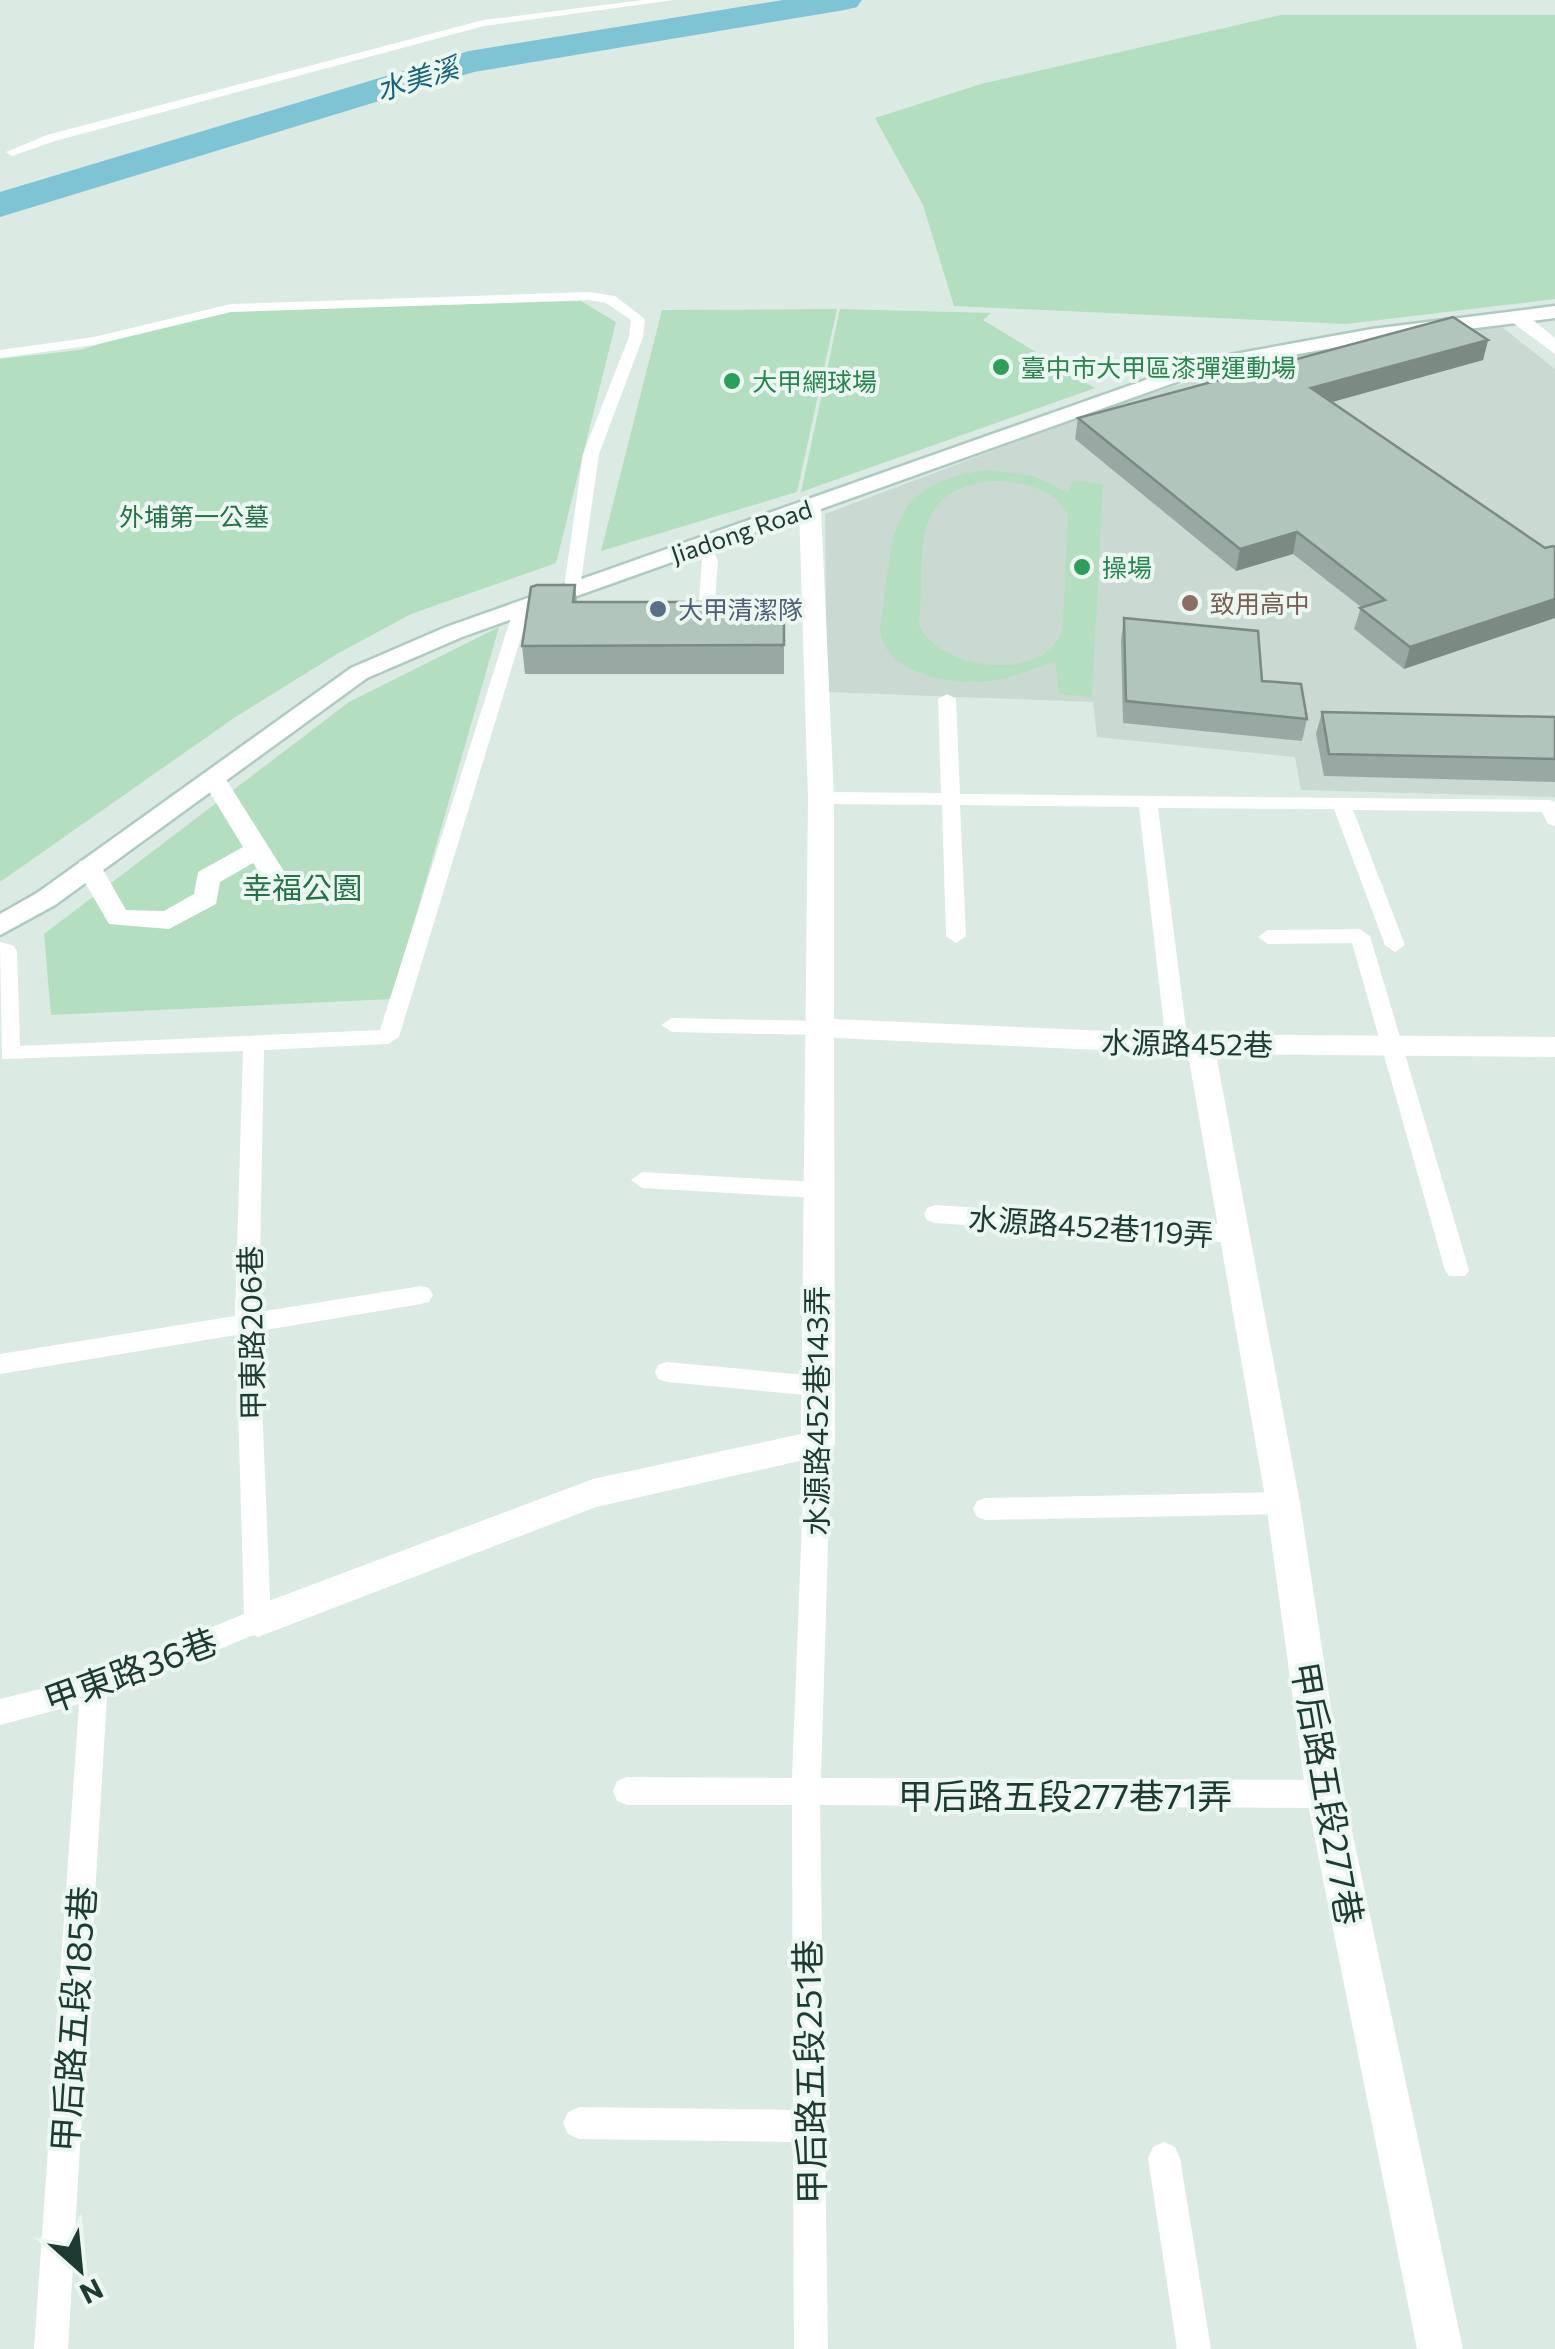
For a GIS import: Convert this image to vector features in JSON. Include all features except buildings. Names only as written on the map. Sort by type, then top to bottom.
[{"type":"street","name":"Jiadong Road","points":[[0,926],[359,674],[454,632],[1210,364],[1333,340],[1555,312]]},
{"type":"street","points":[[1516,316],[1555,348]]},
{"type":"street","name":"水源路452巷143弄","points":[[810,508],[821,798],[816,1190],[818,1444]]},
{"type":"street","points":[[214,778],[260,848],[277,882]]},
{"type":"street","points":[[89,867],[118,918],[169,920],[207,898],[207,878],[260,848]]},
{"type":"street","name":"水源路452巷","points":[[818,1028],[1189,1043],[1555,1047]]},
{"type":"street","name":"水源路452巷119弄","points":[[1189,1043],[1232,1234]]},
{"type":"street","name":"甲后路五段277巷","points":[[1232,1234],[1284,1503],[1324,1794],[1440,2349]]},
{"type":"street","points":[[258,1621],[593,1493],[818,1444]]},
{"type":"lane","points":[[12,152],[50,138],[413,39],[483,24],[669,0]]},
{"type":"lane","points":[[0,354],[94,341],[232,308],[590,296],[610,299],[638,318],[636,337],[590,454],[572,588]]},
{"type":"lane","points":[[704,544],[710,561],[706,612]]},
{"type":"lane","points":[[10,1054],[388,1038],[521,611]]},
{"type":"lane","points":[[947,699],[956,936]]},
{"type":"lane","points":[[821,798],[1553,811]]},
{"type":"lane","points":[[1148,803],[1189,1043]]},
{"type":"lane","points":[[1342,806],[1395,945]]},
{"type":"lane","points":[[1268,937],[1360,936],[1457,1270]]},
{"type":"lane","points":[[0,949],[8,952],[10,1054],[0,1078]]},
{"type":"lane","points":[[672,1025],[818,1028]]},
{"type":"lane","name":"甲東路206巷","points":[[254,1044],[247,1320],[258,1621]]},
{"type":"lane","points":[[642,1180],[816,1190]]},
{"type":"lane","name":"水源路452巷119弄","points":[[935,1214],[1232,1234]]},
{"type":"lane","points":[[0,1364],[247,1320],[421,1295]]},
{"type":"lane","points":[[667,1372],[816,1386]]},
{"type":"lane","name":"水源路452巷143弄","points":[[806,1794],[818,1444]]},
{"type":"lane","points":[[986,1509],[1284,1503]]},
{"type":"lane","name":"甲東路36巷","points":[[0,1712],[94,1688],[258,1621]]},
{"type":"lane","name":"甲后路五段185巷","points":[[51,2349],[94,1688]]},
{"type":"lane","name":"甲后路五段277巷71弄","points":[[627,1791],[1324,1794]]},
{"type":"lane","name":"甲后路五段251巷","points":[[806,1794],[811,2349]]},
{"type":"lane","points":[[580,2123],[809,2126]]},
{"type":"lane","points":[[1164,2158],[1194,2349]]},
{"type":"shaded area","name":"致用高中","points":[[1501,326],[1555,369],[1555,797],[1301,790],[1295,757],[1097,737],[1093,702],[827,692],[825,514],[1098,411],[1221,371],[1334,347]]},
{"type":"green space","points":[[1281,15],[1555,15],[1555,299],[1346,324],[954,306],[923,205],[875,118],[981,84]]},
{"type":"green space","name":"外埔第一公墓","points":[[581,301],[616,322],[556,563],[411,614],[337,654],[234,718],[0,882],[0,359],[80,350],[209,311]]},
{"type":"green space","points":[[837,309],[797,492],[601,551],[662,310]]},
{"type":"green space","points":[[840,309],[991,313],[983,320],[1095,388],[801,492]]},
{"type":"green space","name":"操場","points":[[986,470],[1034,476],[1069,493],[1073,480],[1103,484],[1092,697],[1059,694],[1055,661],[997,680],[956,681],[921,674],[905,666],[884,643],[880,627],[892,542],[899,521],[910,503],[927,489]],"holes":[[[995,481],[1027,485],[1047,493],[1068,516],[1063,624],[1055,643],[1040,656],[996,665],[950,654],[931,642],[919,626],[922,551],[933,512],[946,497],[966,487]]]},
{"type":"green space","name":"幸福公園","points":[[499,627],[392,999],[51,1015],[44,934],[349,702]]},
{"type":"waterway","name":"水美溪","points":[[0,205],[469,62],[845,0]]},
{"type":"place","name":"臺中市大甲區漆彈運動場","points":[[1001,367]]},
{"type":"place","name":"大甲網球場","points":[[732,381]]},
{"type":"place","name":"操場","points":[[1082,567]]},
{"type":"place","name":"致用高中","points":[[1190,603]]},
{"type":"place","name":"大甲清潔隊","points":[[658,609]]}]
